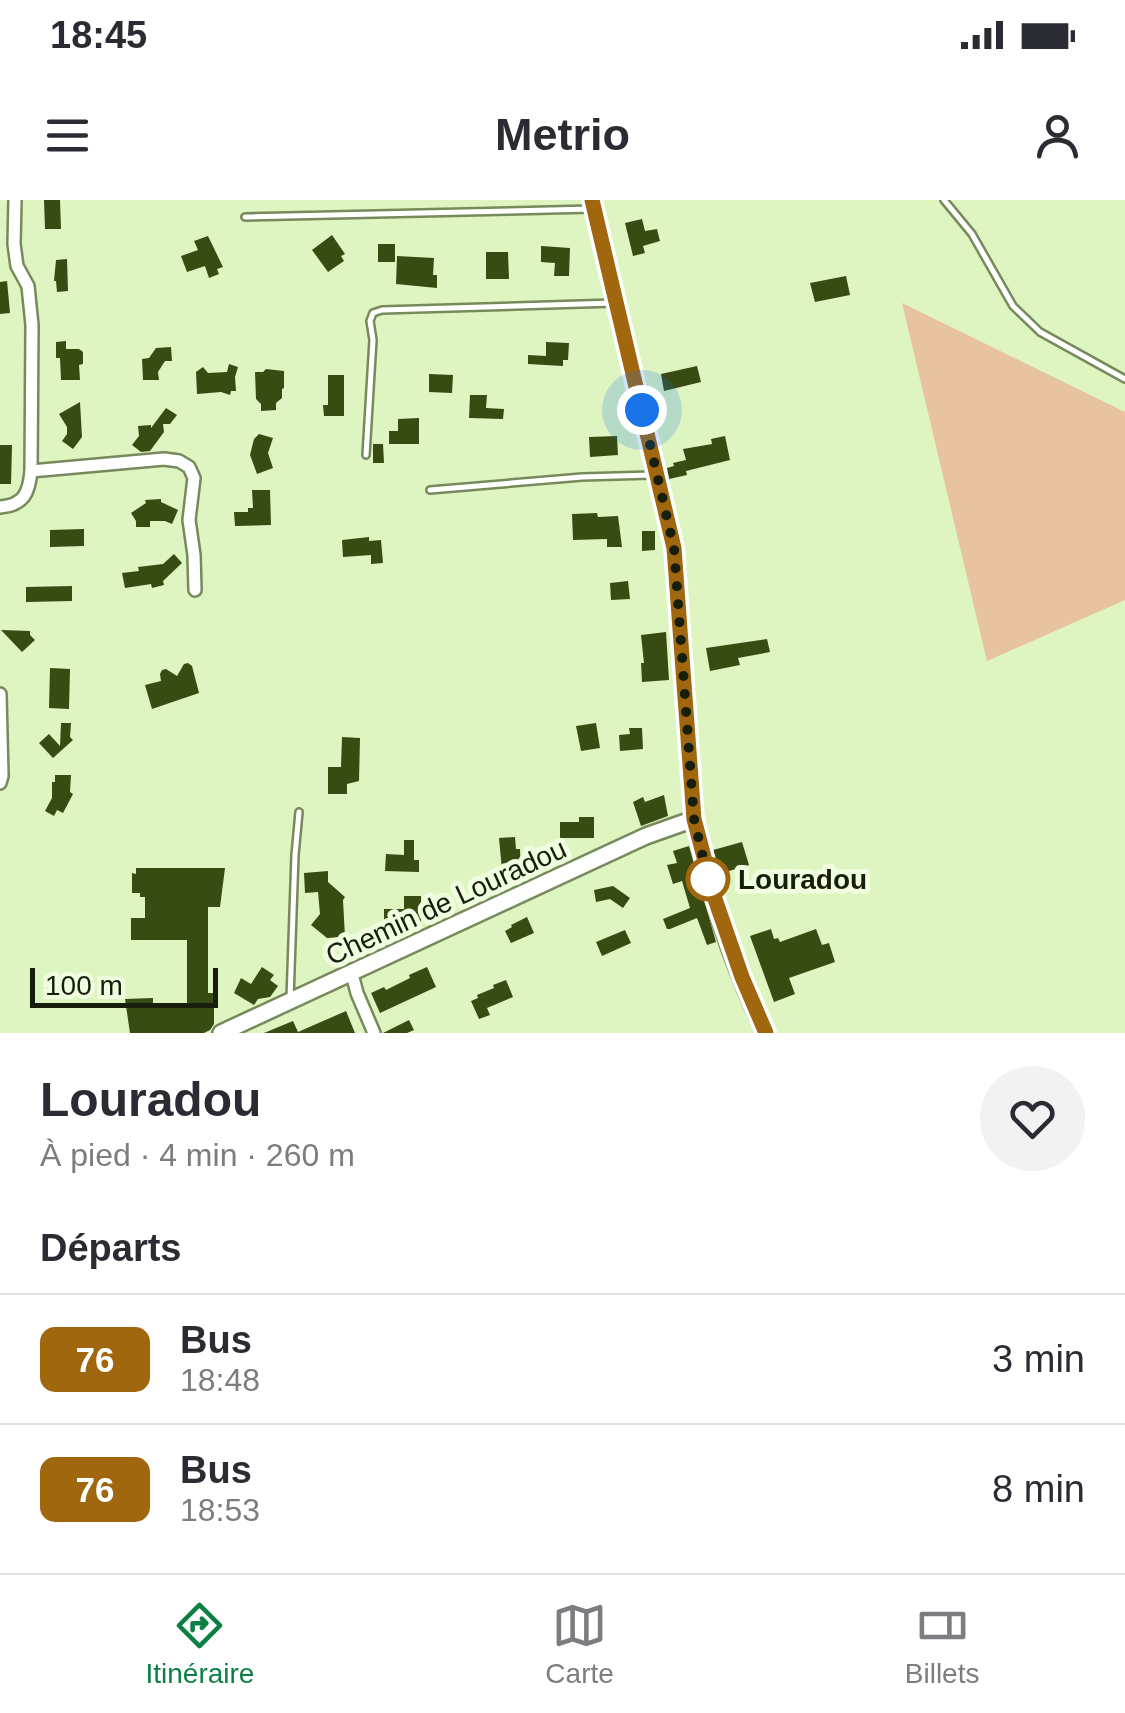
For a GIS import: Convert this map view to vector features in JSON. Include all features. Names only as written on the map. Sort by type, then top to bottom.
[{"type":"street","points":[[0,506],[20,502],[27,494],[31,471],[32,325],[28,286],[17,266],[14,244],[15,200]]},
{"type":"street","points":[[593,204],[674,548],[694,819],[715,899],[766,1033]]},
{"type":"street","points":[[31,471],[164,459],[189,467],[194,478],[189,520],[194,590]]},
{"type":"street","points":[[0,694],[0,783]]},
{"type":"street","name":"Chemin de Louradou","points":[[220,1033],[646,836],[694,819]]},
{"type":"street","points":[[352,974],[374,1033]]},
{"type":"lane","points":[[944,200],[972,234],[1013,306],[1040,332],[1125,379]]},
{"type":"lane","points":[[245,217],[593,204]]},
{"type":"lane","points":[[366,455],[373,313],[617,303]]},
{"type":"lane","points":[[430,490],[658,475]]},
{"type":"lane","points":[[290,1002],[299,812]]},
{"type":"shaded area","points":[[902,303],[1125,412],[1125,600],[987,661]]},
{"type":"building","points":[[44,200],[60,200],[61,229],[45,229]]},
{"type":"building","points":[[642,219],[645,231],[657,229],[660,241],[643,246],[645,253],[633,256],[625,223]]},
{"type":"building","points":[[332,235],[345,254],[341,256],[344,261],[328,272],[312,250]]},
{"type":"building","points":[[208,236],[223,267],[217,269],[219,274],[209,278],[205,266],[187,272],[181,256],[198,250],[194,241]]},
{"type":"building","points":[[378,244],[395,244],[395,262],[378,262]]},
{"type":"building","points":[[541,246],[570,248],[569,276],[554,276],[555,263],[541,262]]},
{"type":"building","points":[[486,252],[508,252],[509,279],[486,279]]},
{"type":"building","points":[[397,256],[434,258],[437,288],[396,284]]},
{"type":"building","points":[[67,259],[68,291],[57,292],[56,260]]},
{"type":"building","points":[[846,276],[850,295],[815,302],[810,283]]},
{"type":"building","points":[[7,281],[10,313],[0,314],[0,282]]},
{"type":"building","points":[[66,341],[66,349],[83,352],[80,380],[61,380],[56,342]]},
{"type":"building","points":[[546,342],[569,343],[568,360],[563,360],[563,366],[528,364],[528,355],[546,356]]},
{"type":"building","points":[[171,347],[172,361],[165,361],[158,372],[159,380],[143,380],[142,359],[149,358],[156,348]]},
{"type":"building","points":[[229,364],[238,367],[236,391],[230,395],[197,394],[196,372],[203,367],[208,373],[227,372]]},
{"type":"building","points":[[697,366],[701,382],[664,391],[661,374]]},
{"type":"building","points":[[284,371],[284,388],[276,410],[261,411],[256,399],[255,372]]},
{"type":"building","points":[[429,374],[453,375],[452,393],[429,392]]},
{"type":"building","points":[[328,375],[344,375],[344,416],[324,416]]},
{"type":"building","points":[[470,395],[487,395],[486,408],[504,409],[503,419],[469,418]]},
{"type":"building","points":[[80,402],[82,437],[73,449],[62,441],[67,427],[59,414]]},
{"type":"building","points":[[166,408],[177,415],[170,424],[163,424],[164,432],[150,451],[141,452],[132,445],[139,436],[138,426],[151,428]]},
{"type":"building","points":[[419,418],[419,444],[389,444],[389,431],[398,431],[398,419]]},
{"type":"building","points":[[259,434],[273,438],[268,453],[273,468],[257,474],[250,455]]},
{"type":"building","points":[[617,436],[618,455],[590,457],[589,437]]},
{"type":"building","points":[[725,436],[730,460],[669,479],[667,468],[686,460],[683,449],[712,444],[711,439]]},
{"type":"building","points":[[373,444],[383,444],[384,463],[373,463]]},
{"type":"building","points":[[0,445],[12,445],[11,484],[0,484]]},
{"type":"building","points":[[252,490],[270,490],[271,525],[235,526],[234,512],[253,508]]},
{"type":"building","points":[[161,499],[178,510],[172,524],[150,521],[150,527],[136,527],[131,513],[145,500]]},
{"type":"building","points":[[597,513],[598,517],[618,516],[622,547],[607,547],[607,539],[573,540],[572,514]]},
{"type":"building","points":[[84,529],[84,546],[50,547],[50,530]]},
{"type":"building","points":[[642,531],[655,531],[655,550],[642,551]]},
{"type":"building","points":[[369,537],[369,541],[381,540],[383,563],[371,564],[371,555],[343,557],[342,540]]},
{"type":"building","points":[[174,554],[182,563],[163,581],[164,585],[125,588],[122,573],[163,564]]},
{"type":"building","points":[[628,581],[630,599],[611,600],[610,583]]},
{"type":"building","points":[[72,586],[72,601],[26,602],[26,587]]},
{"type":"building","points":[[1,630],[30,631],[35,640],[22,652]]},
{"type":"building","points":[[666,632],[669,680],[642,682],[641,635]]},
{"type":"building","points":[[767,639],[770,652],[738,658],[740,665],[710,671],[706,648]]},
{"type":"building","points":[[188,663],[199,693],[152,709],[145,685],[161,681],[162,670],[177,676]]},
{"type":"building","points":[[50,668],[70,669],[69,709],[49,708]]},
{"type":"building","points":[[61,723],[71,723],[73,740],[53,758],[39,743],[49,734],[60,746]]},
{"type":"building","points":[[596,723],[600,748],[581,751],[576,726]]},
{"type":"building","points":[[629,728],[642,728],[643,749],[620,751],[619,735],[630,734]]},
{"type":"building","points":[[342,737],[360,738],[359,781],[347,784],[347,794],[328,794],[328,767],[341,767]]},
{"type":"building","points":[[55,775],[71,775],[73,794],[63,813],[57,810],[54,816],[45,811],[52,798]]},
{"type":"building","points":[[664,795],[668,816],[641,826],[633,802]]},
{"type":"building","points":[[579,817],[594,817],[594,838],[560,838],[560,822],[579,822]]},
{"type":"building","points":[[515,837],[516,849],[520,849],[521,880],[503,881],[499,838]]},
{"type":"building","points":[[404,840],[414,840],[414,860],[419,860],[419,872],[385,871],[386,854],[404,855]]},
{"type":"building","points":[[742,842],[749,865],[719,874],[713,850]]},
{"type":"building","points":[[689,846],[716,942],[707,945],[697,918],[670,929],[663,919],[690,908],[682,881],[673,884],[667,865],[677,863],[673,851]]},
{"type":"building","points":[[136,868],[225,868],[220,907],[208,907],[208,993],[214,993],[214,1024],[204,1033],[130,1033],[125,999],[153,998],[153,1004],[187,1004],[187,940],[131,940],[131,918],[145,918],[145,897],[132,893],[132,873],[136,874]]},
{"type":"building","points":[[328,871],[328,882],[345,897],[345,937],[327,938],[311,925],[320,914],[318,892],[305,893],[304,873]]},
{"type":"building","points":[[613,886],[630,898],[623,908],[610,899],[596,902],[594,890]]},
{"type":"building","points":[[404,896],[421,896],[421,923],[384,924],[384,909],[404,909]]},
{"type":"building","points":[[527,917],[534,933],[511,943],[505,931]]},
{"type":"building","points":[[771,929],[774,939],[780,942],[816,929],[822,945],[829,943],[835,962],[789,978],[795,994],[774,1002],[750,936]]},
{"type":"building","points":[[625,930],[631,943],[602,956],[596,942]]},
{"type":"building","points":[[262,967],[274,975],[270,980],[278,986],[270,997],[258,999],[254,1005],[234,993],[241,978],[251,984]]},
{"type":"building","points":[[427,967],[436,987],[380,1013],[371,993],[384,987],[386,990]]},
{"type":"building","points":[[506,980],[513,997],[487,1008],[490,1015],[479,1019],[471,1001]]},
{"type":"building","points":[[346,1011],[355,1033],[264,1033],[293,1021],[298,1032]]},
{"type":"building","points":[[409,1020],[414,1030],[383,1033]]},
{"type":"bus line","name":"76","points":[[592,200],[674,548],[694,819],[715,899],[766,1033]]},
{"type":"place","name":"Louradou","points":[[708,879]]},
{"type":"route","points":[[642,410],[674,548],[694,819],[708,879]]}]
